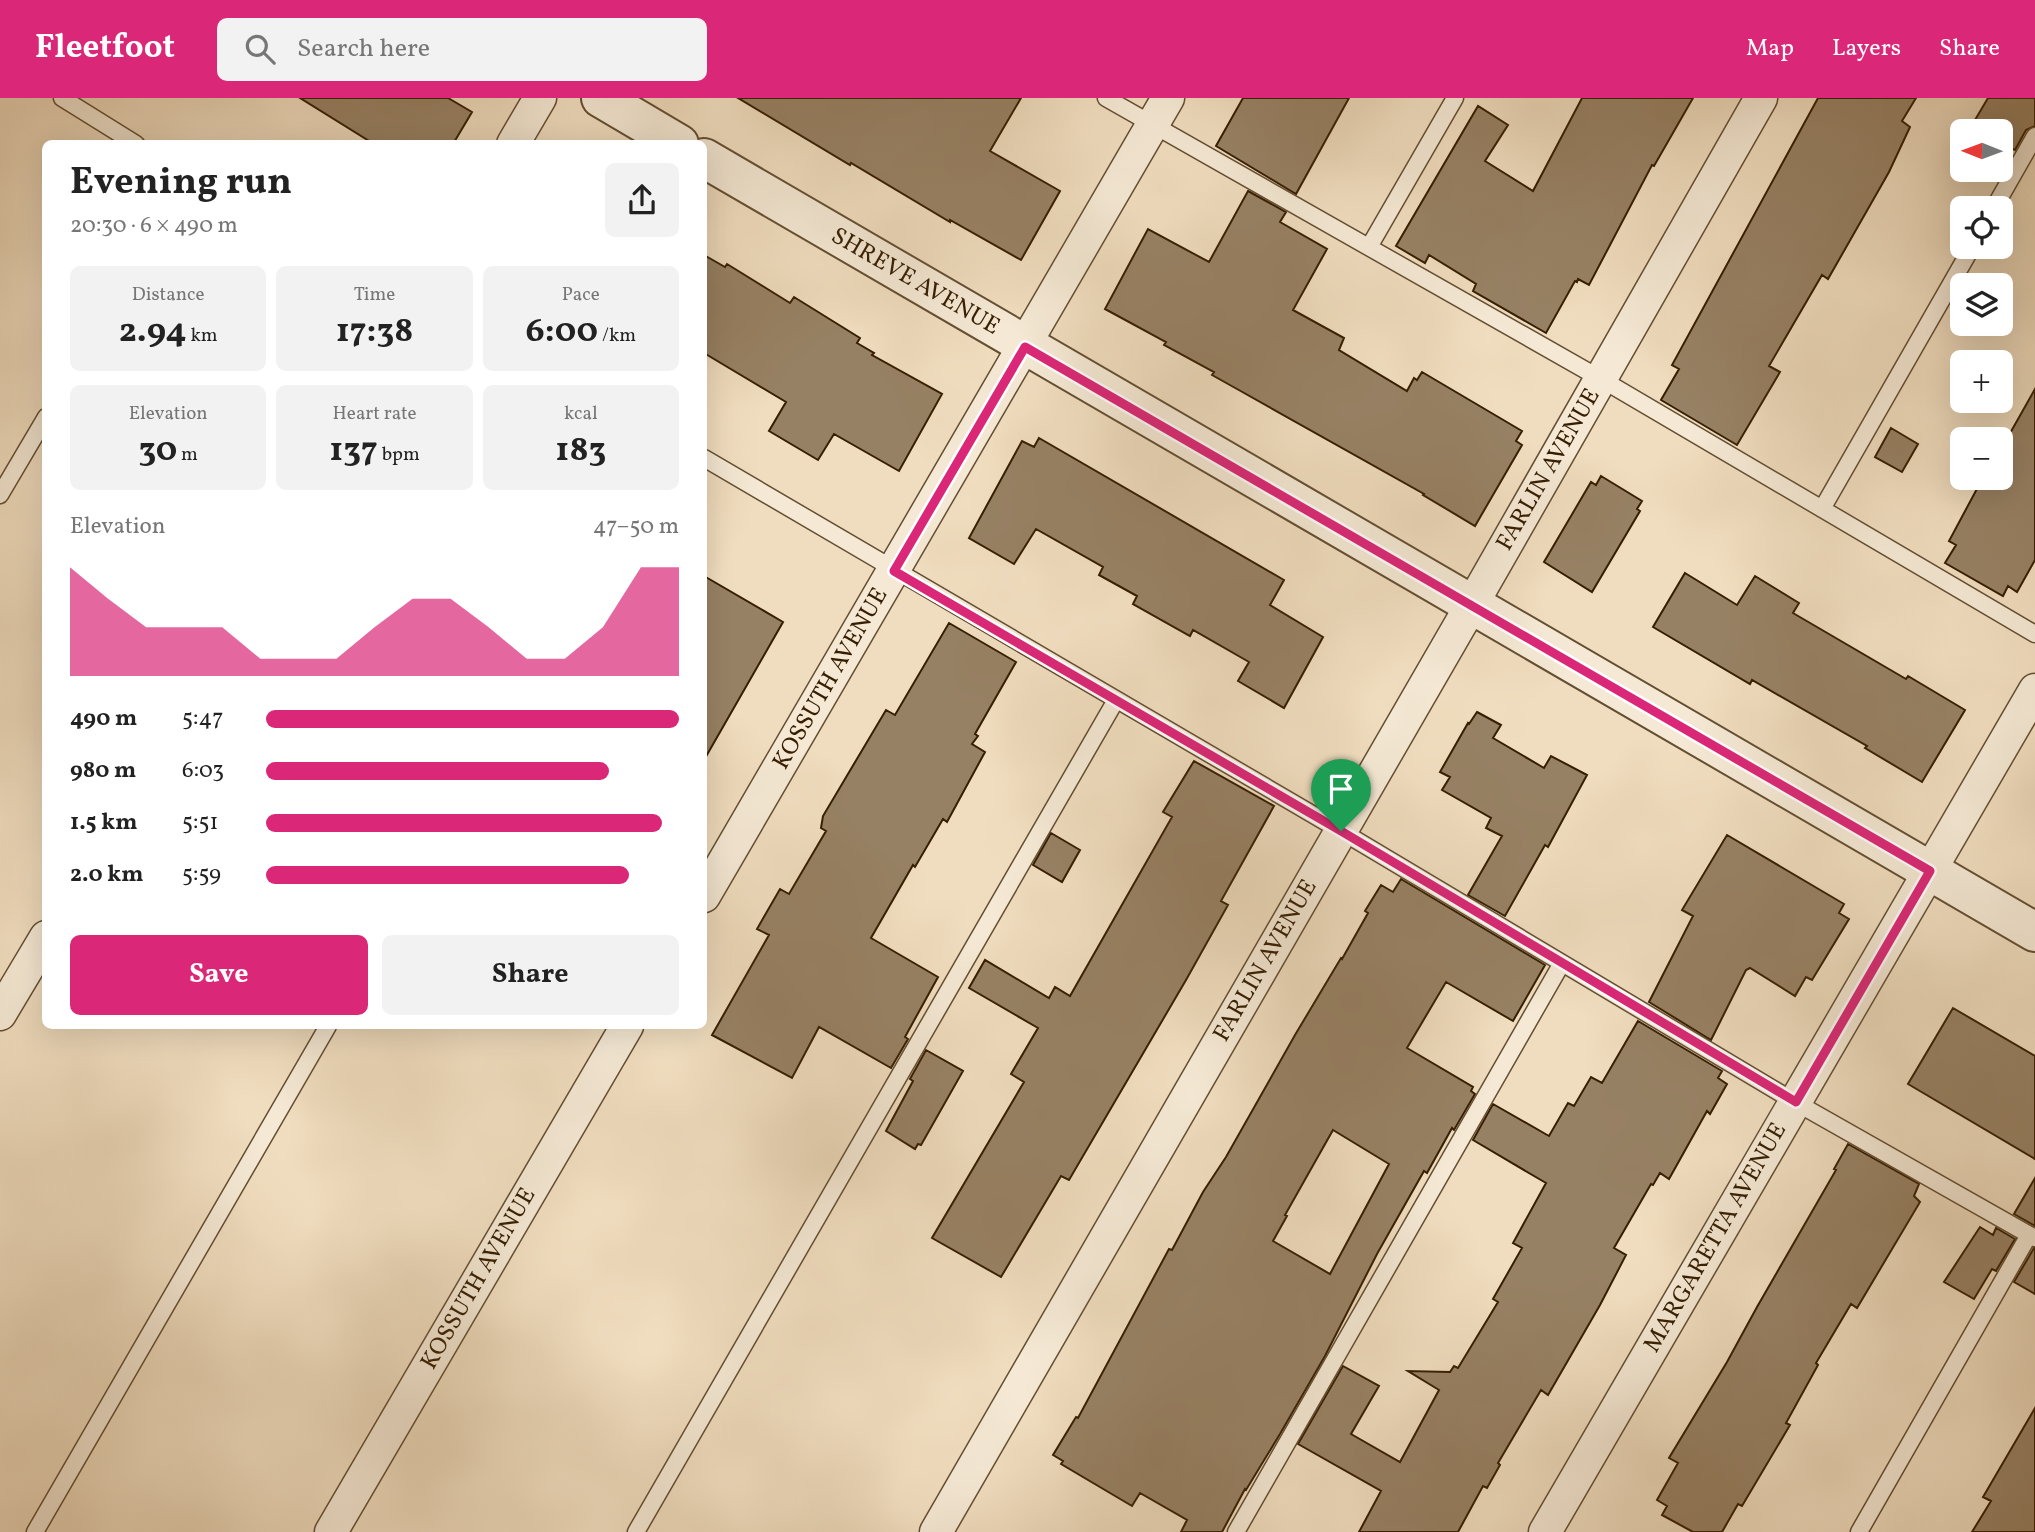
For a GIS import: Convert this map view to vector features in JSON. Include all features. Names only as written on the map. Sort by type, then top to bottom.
[{"type":"street","points":[[515,140],[540,98]]},
{"type":"street","points":[[601,98],[672,140]]},
{"type":"street","name":"KOSSUTH AVENUE","points":[[707,891],[1168,98]]},
{"type":"street","name":"FARLIN AVENUE","points":[[936,1532],[1471,606],[1760,98]]},
{"type":"street","name":"SHREVE AVENUE","points":[[707,160],[2035,932]]},
{"type":"street","name":"MARGARETTA AVENUE","points":[[1545,1532],[2035,690]]},
{"type":"street","points":[[0,1014],[42,944]]},
{"type":"street","name":"KOSSUTH AVENUE","points":[[331,1532],[626,1029]]},
{"type":"lane","points":[[62,98],[130,140]]},
{"type":"lane","points":[[1106,98],[1601,379],[2035,634]]},
{"type":"lane","points":[[1369,247],[1455,98]]},
{"type":"lane","points":[[2001,196],[2035,136]]},
{"type":"lane","points":[[1822,509],[1965,259]]},
{"type":"lane","points":[[0,495],[42,424]]},
{"type":"lane","points":[[707,460],[1341,831],[1796,1102],[2032,1237],[1859,1532]]},
{"type":"lane","points":[[636,1532],[1116,700]]},
{"type":"lane","points":[[1236,1532],[1562,962]]},
{"type":"lane","points":[[34,1532],[326,1029]]},
{"type":"building","points":[[300,98],[448,98],[472,112],[455,140],[368,140]]},
{"type":"building","points":[[738,98],[1021,98],[990,151],[1060,191],[1021,260],[950,222],[851,163],[850,165]]},
{"type":"building","points":[[1243,98],[1349,98],[1296,194],[1216,146]]},
{"type":"building","points":[[1582,98],[1693,98],[1654,166],[1652,165],[1589,285],[1578,279],[1575,281],[1546,333],[1473,291],[1476,284],[1429,255],[1425,263],[1396,246],[1478,106],[1508,125],[1485,161],[1533,191]]},
{"type":"building","points":[[1818,98],[1916,98],[1902,121],[1910,127],[1889,172],[1828,279],[1822,275],[1769,366],[1780,372],[1737,445],[1661,400],[1679,369],[1672,365]]},
{"type":"building","points":[[1988,98],[2035,98],[2035,126],[2026,130],[2015,150],[2013,119],[1976,119]]},
{"type":"building","points":[[1248,191],[1286,212],[1280,222],[1327,249],[1293,310],[1344,338],[1339,350],[1407,391],[1414,378],[1417,380],[1422,372],[1522,431],[1516,441],[1522,445],[1475,526],[1424,494],[1212,375],[1214,372],[1164,345],[1166,342],[1105,309],[1148,229],[1209,262]]},
{"type":"building","points":[[707,257],[725,267],[727,264],[790,303],[794,297],[860,338],[857,343],[874,353],[872,355],[942,394],[899,471],[834,434],[818,460],[769,431],[786,402],[707,355]]},
{"type":"building","points":[[2035,389],[2035,560],[2017,592],[2008,586],[2003,596],[1945,563],[1956,545],[1949,541],[1976,490],[2013,490],[2013,428]]},
{"type":"building","points":[[1891,428],[1918,444],[1902,472],[1875,457]]},
{"type":"building","points":[[1039,438],[1284,580],[1270,605],[1323,637],[1284,708],[1238,681],[1249,662],[1193,630],[1190,636],[1133,604],[1137,596],[1099,575],[1103,567],[1036,529],[1014,564],[969,538],[1022,441],[1034,447]]},
{"type":"building","points":[[1601,476],[1642,501],[1637,509],[1640,511],[1592,592],[1544,562],[1591,482],[1596,485]]},
{"type":"building","points":[[1685,573],[1737,605],[1755,576],[1799,603],[1793,613],[1965,710],[1922,782],[1865,748],[1867,746],[1752,680],[1750,684],[1653,627]]},
{"type":"building","points":[[707,578],[783,622],[707,755]]},
{"type":"building","points":[[949,623],[1016,662],[975,734],[978,736],[972,744],[985,752],[947,822],[943,819],[871,938],[938,977],[891,1068],[819,1027],[792,1078],[712,1035],[769,935],[757,929],[780,889],[789,894],[826,831],[821,828],[823,816],[886,710],[895,715]]},
{"type":"building","points":[[1477,712],[1501,725],[1493,738],[1544,768],[1551,756],[1587,775],[1548,847],[1545,845],[1505,916],[1468,895],[1502,836],[1486,828],[1491,818],[1442,790],[1450,777],[1440,772]]},
{"type":"building","points":[[1194,761],[1274,806],[1221,901],[1228,905],[1186,980],[1069,1180],[1061,1176],[1001,1277],[932,1238],[1024,1082],[1011,1074],[1038,1028],[969,988],[985,960],[1049,998],[1055,987],[1070,996],[1172,817],[1163,812]]},
{"type":"building","points":[[1051,833],[1080,850],[1062,882],[1033,865]]},
{"type":"building","points":[[1727,835],[1844,904],[1839,913],[1849,919],[1812,980],[1806,977],[1795,996],[1750,968],[1746,970],[1711,1040],[1649,1002],[1693,916],[1682,910]]},
{"type":"building","points":[[1401,879],[1545,965],[1513,1021],[1446,982],[1407,1048],[1473,1087],[1471,1091],[1475,1094],[1427,1173],[1424,1171],[1377,1254],[1325,1356],[1222,1532],[1181,1532],[1187,1520],[1140,1493],[1132,1506],[1061,1464],[1063,1461],[1053,1455],[1076,1417],[1078,1418],[1169,1249],[1172,1250],[1203,1192],[1342,959],[1368,913],[1365,911],[1381,885],[1393,892]],"holes":[[[1333,1130],[1389,1164],[1330,1274],[1273,1241]]]},
{"type":"building","points":[[1953,1008],[2035,1056],[2035,1159],[1908,1084]]},
{"type":"building","points":[[1638,1021],[1722,1071],[1718,1078],[1727,1084],[1710,1114],[1707,1111],[1669,1179],[1660,1173],[1653,1185],[1651,1184],[1614,1248],[1626,1255],[1600,1305],[1548,1395],[1541,1390],[1498,1463],[1500,1465],[1487,1488],[1483,1486],[1458,1532],[1359,1532],[1381,1491],[1298,1444],[1343,1366],[1379,1386],[1351,1434],[1400,1462],[1439,1390],[1408,1371],[1450,1372],[1454,1366],[1458,1368],[1498,1302],[1493,1299],[1522,1248],[1513,1243],[1546,1183],[1473,1140],[1493,1104],[1549,1136],[1568,1103],[1574,1106],[1591,1077],[1602,1083]]},
{"type":"building","points":[[926,1050],[963,1071],[921,1145],[918,1144],[915,1149],[886,1131]]},
{"type":"building","points":[[1848,1144],[1919,1184],[1914,1196],[1920,1202],[1857,1308],[1851,1304],[1816,1363],[1818,1365],[1786,1423],[1790,1425],[1742,1506],[1738,1504],[1722,1532],[1693,1532],[1662,1515],[1667,1506],[1657,1500],[1678,1463],[1669,1458],[1727,1362],[1836,1170],[1834,1169]]},
{"type":"building","points":[[2035,1178],[2035,1226],[2014,1214]]},
{"type":"building","points":[[1980,1227],[1993,1235],[1996,1228],[2015,1239],[1996,1271],[1992,1269],[1974,1299],[1944,1282]]},
{"type":"building","points":[[2035,1248],[2035,1294],[2014,1282]]},
{"type":"building","points":[[2035,1408],[2035,1532],[1972,1532],[1991,1501],[1983,1497]]},
{"type":"route","points":[[1025,347],[1930,871],[1796,1102],[1341,831],[894,571],[1025,347]]}]
